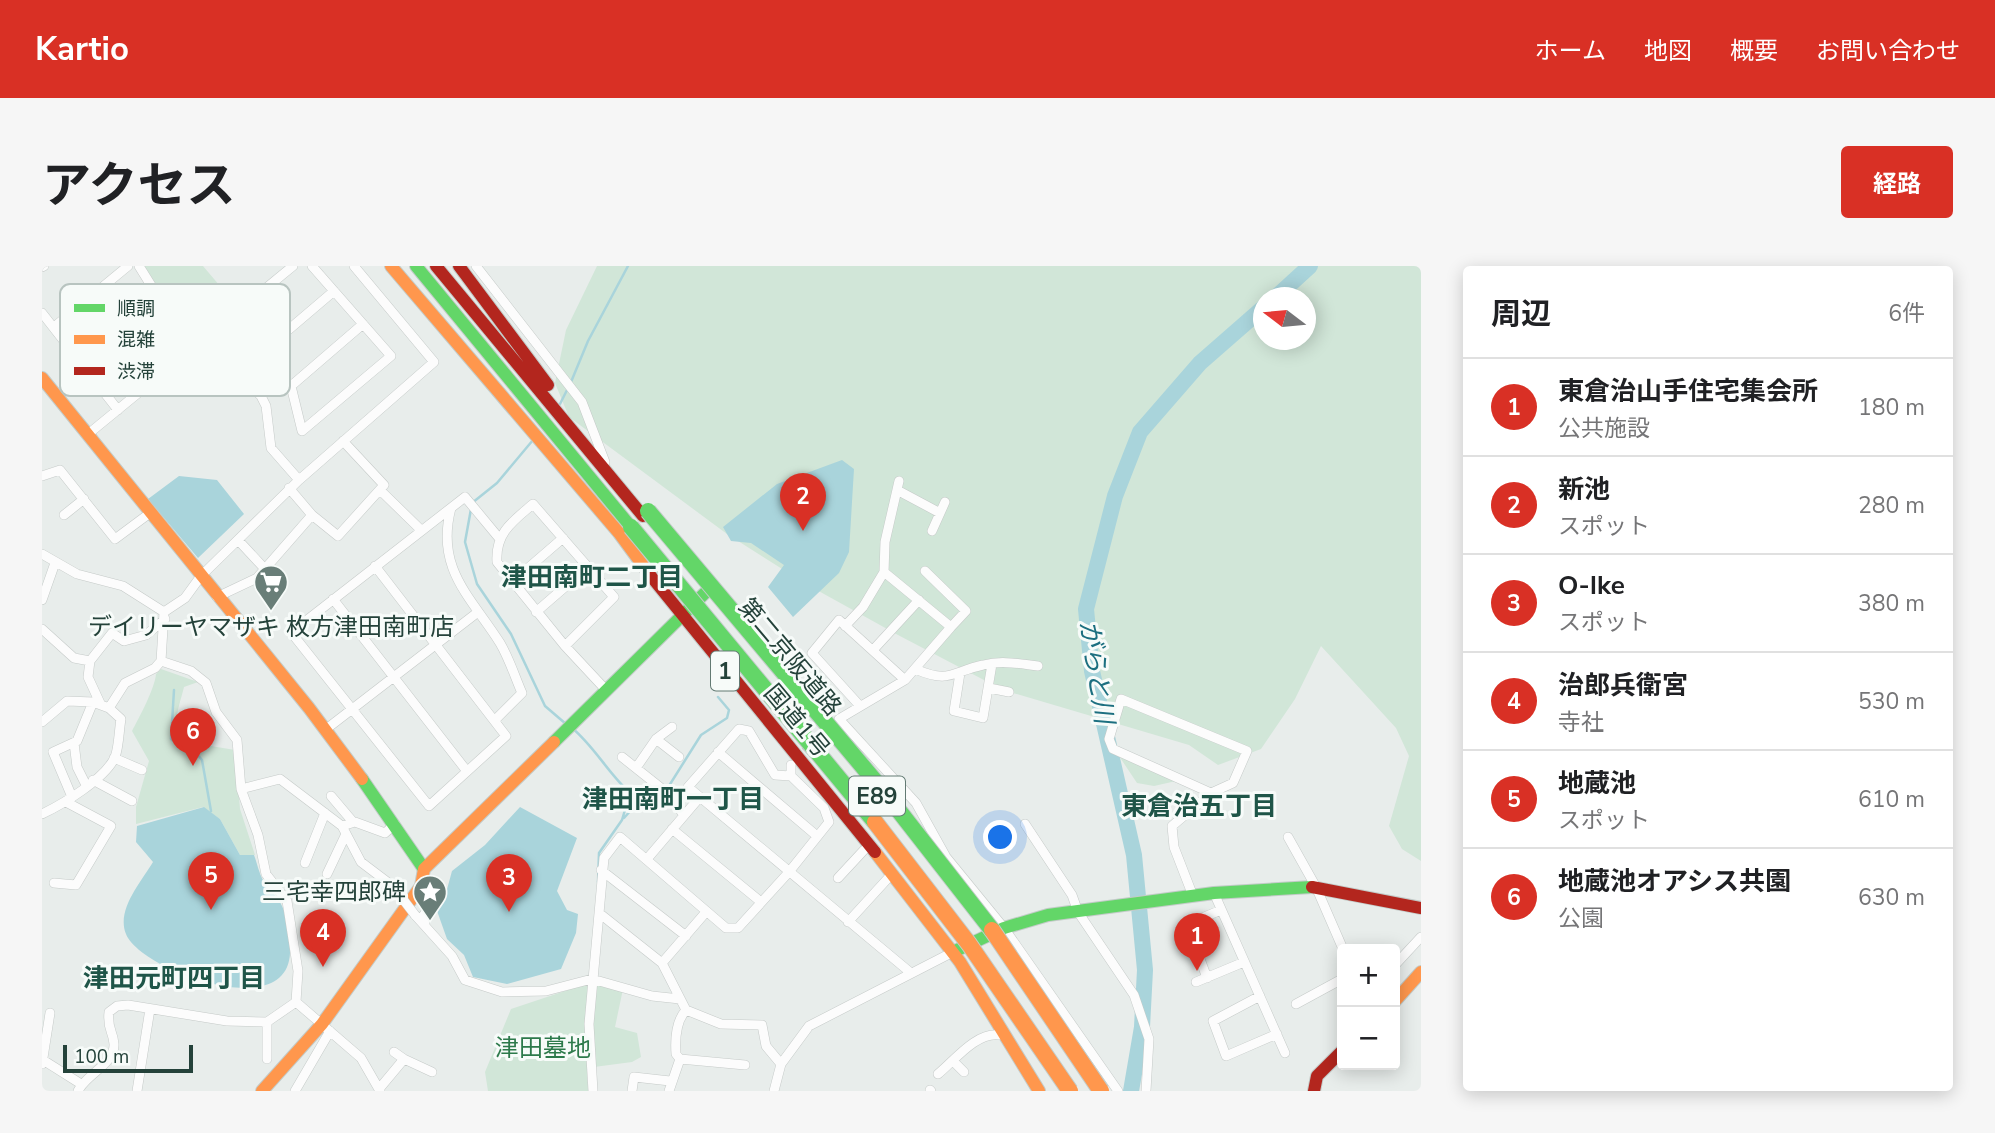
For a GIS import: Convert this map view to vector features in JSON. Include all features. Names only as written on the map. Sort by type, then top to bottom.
[{"type":"main road","name":"国道1号","points":[[391,266],[620,533],[681,617],[855,828],[951,952],[1039,1091]]},
{"type":"main road","name":"第二京阪道路","points":[[416,266],[897,846],[990,970],[1070,1091]]},
{"type":"main road","name":"第二京阪道路","points":[[436,266],[645,513],[950,886],[1011,968],[1091,1091]]},
{"type":"main road","name":"国道1号","points":[[459,266],[645,513],[711,587],[956,881],[1068,1038],[1101,1091]]},
{"type":"main road","points":[[45,388],[87,435],[325,730],[395,824],[423,874]]},
{"type":"main road","points":[[262,1091],[326,1027],[399,919],[423,874],[711,587]]},
{"type":"main road","points":[[951,952],[1004,928],[1048,915],[1214,893],[1316,887],[1421,908]]},
{"type":"main road","points":[[1400,995],[1421,972]]},
{"type":"main road","points":[[1314,1091],[1317,1076],[1337,1056]]},
{"type":"street","points":[[106,284],[128,266]]},
{"type":"street","points":[[139,266],[150,284]]},
{"type":"street","points":[[271,284],[293,266]]},
{"type":"street","points":[[312,266],[363,324],[391,356],[302,431],[291,386],[363,324]]},
{"type":"street","points":[[132,801],[90,782],[77,767],[74,743],[96,702],[88,677],[90,661],[112,633],[124,640],[146,635],[185,598],[201,576],[289,488],[434,362],[354,266]]},
{"type":"street","points":[[476,266],[582,402],[605,461]]},
{"type":"street","points":[[290,328],[334,291]]},
{"type":"street","points":[[42,313],[60,335]]},
{"type":"street","points":[[54,327],[60,322]]},
{"type":"street","points":[[107,396],[118,410]]},
{"type":"street","points":[[87,435],[135,396]]},
{"type":"street","points":[[261,396],[266,406],[271,448],[299,480]]},
{"type":"street","points":[[289,488],[312,514],[338,536],[384,485],[342,441]]},
{"type":"street","points":[[42,476],[60,470],[115,539],[150,513]]},
{"type":"street","points":[[845,626],[863,607],[884,572],[885,542],[898,486],[940,513]]},
{"type":"street","points":[[380,490],[421,530]]},
{"type":"street","points":[[375,566],[506,736],[429,806],[351,710],[294,636],[293,631],[333,600],[375,566],[421,530],[466,498],[499,538]]},
{"type":"street","points":[[64,515],[84,499]]},
{"type":"street","points":[[932,531],[945,502]]},
{"type":"street","points":[[565,646],[614,597],[533,504],[499,538],[497,562],[536,612],[565,646],[606,690]]},
{"type":"street","points":[[451,507],[448,555],[452,574],[501,645],[522,693],[495,720]]},
{"type":"street","points":[[217,597],[257,578],[312,514]]},
{"type":"street","points":[[512,582],[563,538]]},
{"type":"street","points":[[238,540],[264,568]]},
{"type":"street","points":[[42,554],[77,574],[122,586],[165,615]]},
{"type":"street","points":[[42,600],[55,563]]},
{"type":"street","points":[[536,612],[588,568]]},
{"type":"street","points":[[925,570],[966,611],[905,680],[839,719],[916,803],[946,856],[1004,928],[1118,1091]]},
{"type":"street","points":[[884,572],[951,627]]},
{"type":"street","points":[[333,600],[466,770]]},
{"type":"street","points":[[873,650],[919,600]]},
{"type":"street","points":[[325,730],[478,612]]},
{"type":"street","points":[[109,708],[125,682],[155,668],[161,661],[165,615]]},
{"type":"street","points":[[860,706],[812,653],[839,620],[905,680]]},
{"type":"street","points":[[42,629],[74,658],[90,661]]},
{"type":"street","points":[[161,661],[191,671],[206,683],[216,712],[237,740],[241,789],[258,835],[267,874],[288,901],[298,971],[296,1002]]},
{"type":"street","points":[[915,668],[930,675],[954,677],[1003,662],[1038,666]]},
{"type":"street","points":[[960,673],[954,712],[984,718],[992,664]]},
{"type":"street","points":[[989,688],[1009,692]]},
{"type":"street","points":[[1193,895],[1174,847],[1171,826],[1212,793],[1233,783],[1247,751],[1121,699],[1109,739],[1112,749],[1212,793]]},
{"type":"street","points":[[42,722],[67,701],[96,702],[109,708],[121,719],[114,758],[69,799],[42,814]]},
{"type":"street","points":[[636,768],[656,739],[672,727]]},
{"type":"street","points":[[593,1091],[589,1024],[601,870],[604,858],[620,838],[726,928],[738,928],[789,872],[828,822],[824,808],[791,776],[775,775],[750,731],[739,729],[688,787],[699,799],[789,872],[911,973]]},
{"type":"street","points":[[656,739],[678,757]]},
{"type":"street","points":[[54,883],[76,885],[111,826],[69,799],[53,752],[74,743]]},
{"type":"street","points":[[718,752],[817,836]]},
{"type":"street","points":[[622,757],[666,792],[684,816]]},
{"type":"street","points":[[114,758],[142,770]]},
{"type":"street","points":[[791,765],[791,776]]},
{"type":"street","points":[[241,789],[280,779],[325,813],[344,830],[361,862],[390,884],[452,956],[465,980],[502,992],[545,991],[592,979],[652,996],[680,999]]},
{"type":"street","points":[[331,796],[353,822],[385,833],[395,824]]},
{"type":"street","points":[[647,859],[699,799]]},
{"type":"street","points":[[305,863],[325,813]]},
{"type":"street","points":[[827,817],[839,821],[881,872],[889,875]]},
{"type":"street","points":[[327,874],[344,830],[353,822]]},
{"type":"street","points":[[1025,824],[1072,895],[1078,912],[1134,995],[1149,1039],[1146,1091]]},
{"type":"street","points":[[855,828],[951,952],[1032,1091]]},
{"type":"street","points":[[672,829],[761,902]]},
{"type":"street","points":[[1288,836],[1316,887],[1341,944]]},
{"type":"street","points":[[838,878],[864,849]]},
{"type":"street","points":[[601,870],[686,936]]},
{"type":"street","points":[[423,874],[435,887],[438,895],[423,916],[426,928]]},
{"type":"street","points":[[848,922],[889,875]]},
{"type":"street","points":[[1214,893],[1284,1053]]},
{"type":"street","points":[[1207,978],[1189,929],[1190,923],[1221,910]]},
{"type":"street","points":[[662,963],[706,912]]},
{"type":"street","points":[[599,913],[662,963],[686,1010],[721,1024],[762,1025],[766,1046],[781,1064]]},
{"type":"street","points":[[1400,960],[1421,937]]},
{"type":"street","points":[[774,1091],[781,1064],[809,1026],[951,952]]},
{"type":"street","points":[[1196,982],[1244,962]]},
{"type":"street","points":[[1296,1004],[1337,982]]},
{"type":"street","points":[[1260,996],[1213,1021],[1226,1056],[1277,1034]]},
{"type":"street","points":[[50,1013],[42,1062],[80,1088],[110,1059],[114,1044],[107,1027],[110,1012],[117,1006],[128,1005],[227,1021],[267,1022],[296,1002]]},
{"type":"street","points":[[296,1002],[361,1058],[380,1090],[404,1059]]},
{"type":"street","points":[[137,1091],[150,1009]]},
{"type":"street","points":[[686,1010],[682,1014],[675,1045],[676,1055],[680,1059],[744,1065]]},
{"type":"street","points":[[267,1022],[267,1059]]},
{"type":"street","points":[[295,1091],[326,1027]]},
{"type":"street","points":[[938,1074],[974,1042],[992,1034],[999,1035]]},
{"type":"street","points":[[394,1052],[432,1072]]},
{"type":"street","points":[[632,1091],[634,1077],[670,1086],[680,1059]]},
{"type":"street","points":[[953,1061],[964,1072]]},
{"type":"green space","points":[[144,266],[203,266],[218,284],[156,284]]},
{"type":"green space","points":[[597,266],[1421,266],[1421,861],[1402,849],[1389,826],[1409,756],[1396,728],[1321,646],[1295,699],[1261,749],[1218,765],[1189,745],[1003,690],[806,584],[727,534],[569,417],[555,383],[566,330]]},
{"type":"green space","points":[[161,669],[198,682],[184,687],[176,721],[181,741],[235,750],[240,809],[255,855],[240,855],[220,819],[203,807],[136,824],[136,807],[149,761],[132,731],[150,695],[156,674]]},
{"type":"green space","points":[[1119,756],[1176,781],[1154,786],[1137,783]]},
{"type":"green space","name":"津田墓地","points":[[589,983],[586,1032],[588,1091],[488,1091],[485,1072],[511,1009]]},
{"type":"green space","name":"津田墓地","points":[[594,985],[623,989],[615,1027],[637,1033],[641,1057],[632,1062],[594,1067],[590,1023]]},
{"type":"water","points":[[842,460],[854,469],[849,552],[839,573],[793,617],[768,587],[784,565],[751,543],[731,541],[723,527],[777,484]]},
{"type":"water","points":[[179,476],[217,480],[244,514],[198,558],[148,499]]},
{"type":"water","points":[[204,807],[220,819],[240,855],[254,855],[263,880],[284,911],[289,929],[290,953],[283,974],[265,985],[240,988],[212,984],[183,974],[157,962],[137,948],[126,934],[124,915],[127,906],[153,862],[136,842],[137,826]]},
{"type":"water","points":[[520,807],[577,838],[557,891],[567,910],[578,914],[576,933],[561,969],[507,984],[473,977],[464,955],[447,939],[436,908],[446,893],[452,871],[485,845]]},
{"type":"waterway","points":[[571,382],[588,341],[628,266]]},
{"type":"waterway","name":"がらと川","points":[[1287,287],[1310,266]]},
{"type":"waterway","name":"がらと川","points":[[1131,1091],[1142,1027],[1145,970],[1134,855],[1092,671],[1086,609],[1115,496],[1140,432],[1200,363],[1253,317]]},
{"type":"waterway","points":[[560,404],[568,388]]},
{"type":"waterway","points":[[472,503],[497,483],[533,440]]},
{"type":"waterway","points":[[471,509],[465,542],[477,584],[511,634],[545,706],[566,724]]},
{"type":"waterway","points":[[174,690],[171,739],[202,760],[211,811]]},
{"type":"waterway","points":[[667,789],[701,735],[727,718],[729,710],[718,697]]},
{"type":"waterway","points":[[572,728],[630,793],[622,820],[599,853],[598,882]]},
{"type":"waterway","points":[[624,818],[632,809],[663,795]]},
{"type":"tunnel","points":[[795,761],[833,725]]},
{"type":"traffic: fast","points":[[416,266],[631,527]]},
{"type":"traffic: fast","points":[[648,511],[885,793],[992,930]]},
{"type":"traffic: fast","points":[[631,527],[875,822]]},
{"type":"traffic: fast","points":[[554,742],[711,587]]},
{"type":"traffic: fast","points":[[362,779],[424,869]]},
{"type":"traffic: fast","points":[[953,952],[1004,928],[1048,915],[1214,893],[1312,887]]},
{"type":"traffic: slow","points":[[391,266],[619,533],[650,575]]},
{"type":"traffic: slow","points":[[42,378],[309,708],[362,779]]},
{"type":"traffic: slow","points":[[262,1091],[322,1024],[421,886],[424,869],[554,742]]},
{"type":"traffic: slow","points":[[875,822],[969,944],[1070,1091]]},
{"type":"traffic: slow","points":[[875,852],[960,962],[1039,1091]]},
{"type":"traffic: slow","points":[[992,930],[1101,1091]]},
{"type":"traffic: slow","points":[[1400,995],[1421,972]]},
{"type":"traffic: jam","points":[[436,266],[643,516]]},
{"type":"traffic: jam","points":[[459,266],[548,385]]},
{"type":"traffic: jam","points":[[650,575],[875,852]]},
{"type":"traffic: jam","points":[[1312,887],[1421,908]]},
{"type":"traffic: jam","points":[[1314,1091],[1317,1076],[1337,1056]]},
{"type":"place","name":"新池","points":[[803,531]]},
{"type":"place","name":"デイリーヤマザキ 枚方津田南町店","points":[[271,612]]},
{"type":"place","name":"地蔵池オアシス共園","points":[[193,766]]},
{"type":"place","name":"地蔵池","points":[[211,910]]},
{"type":"place","name":"O-Ike","points":[[509,912]]},
{"type":"place","name":"三宅幸四郎碑","points":[[430,922]]},
{"type":"place","name":"治郎兵衛宮","points":[[323,967]]},
{"type":"place","name":"東倉治山手住宅集会所","points":[[1197,971]]},
{"type":"district","name":"津田南町二丁目","points":[[592,577]]},
{"type":"district","name":"津田南町一丁目","points":[[673,799]]},
{"type":"district","name":"東倉治五丁目","points":[[1199,806]]},
{"type":"district","name":"津田元町四丁目","points":[[174,978]]}]
